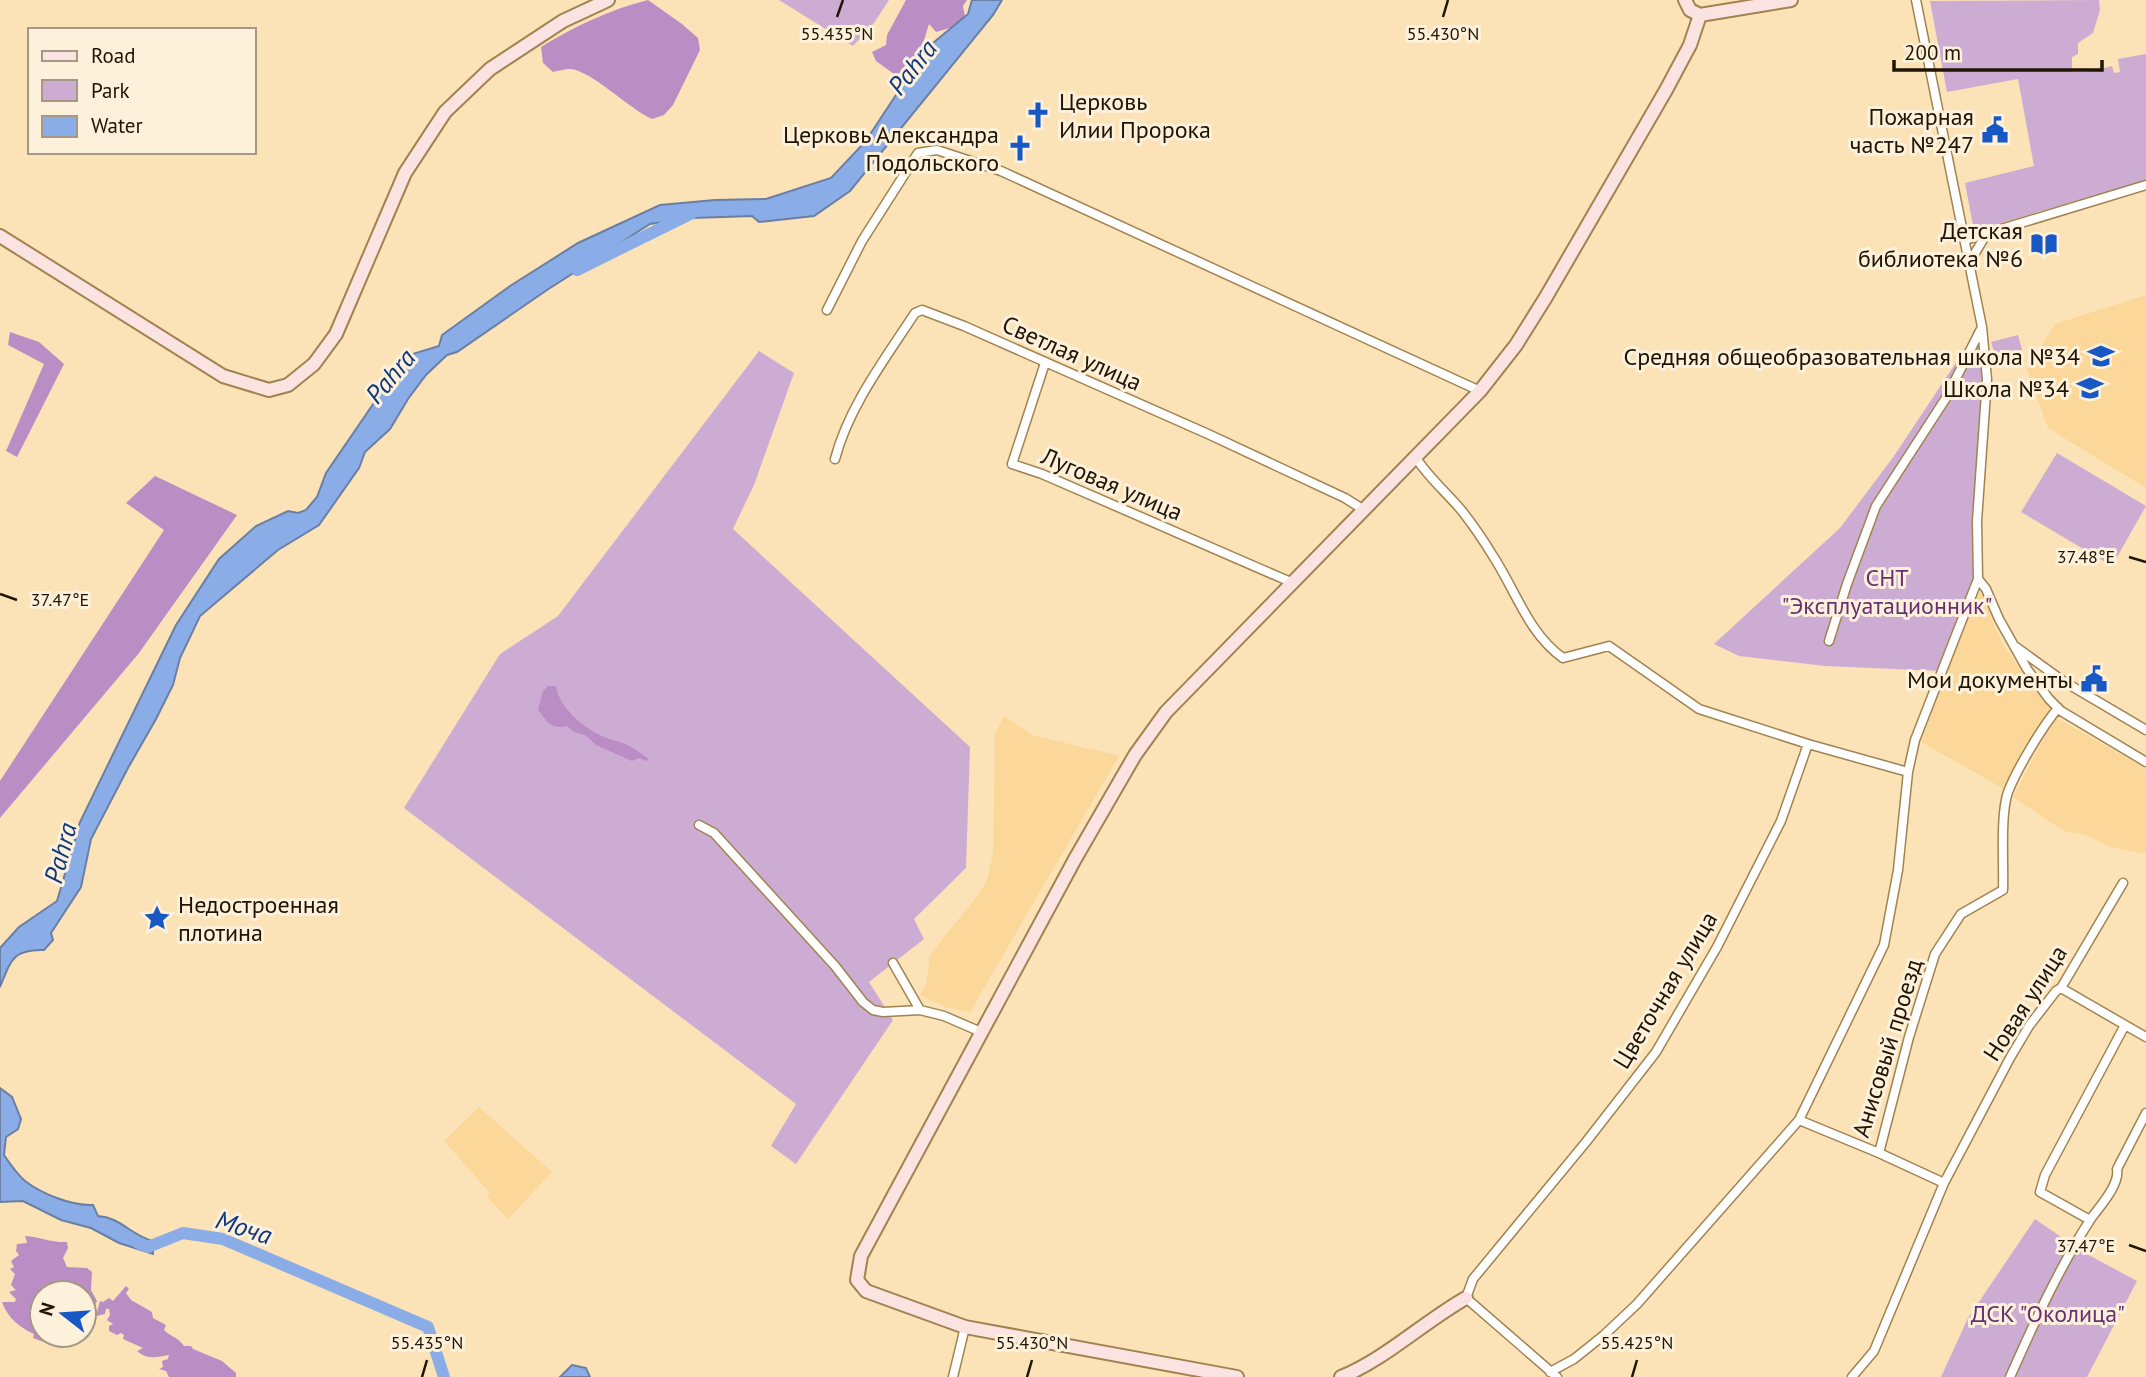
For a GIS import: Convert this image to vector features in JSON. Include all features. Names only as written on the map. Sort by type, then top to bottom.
[{"type":"street","points":[[0,236],[223,376],[269,390],[288,385],[314,364],[336,334],[405,173],[445,112],[490,69],[563,20],[608,0]]},
{"type":"street","points":[[1685,0],[1690,10],[1700,15],[1791,0]]},
{"type":"street","points":[[1341,1377],[1366,1366],[1429,1320],[1466,1298],[1553,1375],[1574,1359],[1637,1304],[1799,1120],[1884,945],[1898,870],[1908,772],[1921,722],[1978,579],[1976,521],[1987,379],[1982,327],[1916,0]]},
{"type":"street","points":[[1237,1377],[965,1327],[866,1291],[857,1280],[861,1256],[1075,859],[1135,755],[1166,712],[1480,391],[1516,345],[1666,90],[1690,45],[1700,15]]},
{"type":"street","points":[[827,310],[862,241],[918,153],[937,150],[1001,172],[1480,391]]},
{"type":"street","points":[[1965,240],[2146,185]]},
{"type":"street","points":[[1969,263],[1987,233]]},
{"type":"street","name":"Светлая улица","points":[[835,459],[840,440],[871,380],[915,313],[922,310],[1208,434],[1345,498],[1364,510]]},
{"type":"street","points":[[1829,640],[1848,579],[1876,506],[1946,398],[1982,327]]},
{"type":"street","name":"Луговая улица","points":[[1045,363],[1012,464],[1042,474],[1293,583]]},
{"type":"street","points":[[1416,458],[1427,475],[1461,510],[1494,556],[1529,622],[1547,647],[1563,658],[1609,646],[1699,709],[1908,772]]},
{"type":"street","points":[[1978,579],[1986,589],[2026,669],[2058,708],[2146,762]]},
{"type":"street","points":[[2013,646],[2063,681],[2146,730]]},
{"type":"street","name":"Анисовый проезд","points":[[1799,1120],[1879,1153],[1912,1026],[1935,954],[1961,914],[2003,890],[2008,793],[2045,723],[2058,708]]},
{"type":"street","name":"Цветочная улица","points":[[1466,1298],[1473,1279],[1625,1093],[1673,1024],[1717,947],[1781,821],[1808,744]]},
{"type":"street","points":[[699,825],[714,833],[873,1010],[920,1010],[944,1016],[981,1032]]},
{"type":"street","name":"Новая улица","points":[[1853,1377],[1874,1350],[1944,1183],[2029,1026],[2061,988],[2123,883]]},
{"type":"street","points":[[893,962],[920,1010]]},
{"type":"street","points":[[2061,988],[2146,1037]]},
{"type":"street","points":[[2090,1220],[2040,1192],[2045,1175],[2125,1025]]},
{"type":"street","points":[[2010,1377],[2050,1289],[2069,1253],[2113,1185],[2118,1174],[2117,1169],[2146,1113]]},
{"type":"street","points":[[1879,1153],[1944,1183]]},
{"type":"street","points":[[953,1377],[965,1327]]},
{"type":"shaded area","points":[[648,0],[698,38],[700,50],[673,105],[664,115],[652,119],[579,71],[570,69],[553,72],[543,63],[541,47],[593,19]]},
{"type":"shaded area","points":[[906,0],[967,0],[963,6],[965,17],[953,27],[936,32],[929,24],[922,47],[901,79],[876,61],[872,52],[886,45],[887,35]]},
{"type":"shaded area","name":"Школа №34","points":[[2146,295],[2146,488],[2048,428],[2027,369],[2055,324]]},
{"type":"shaded area","points":[[10,332],[39,342],[64,364],[17,457],[6,451],[44,364],[8,345]]},
{"type":"shaded area","points":[[155,476],[237,515],[139,653],[0,818],[0,781],[164,530],[126,503]]},
{"type":"shaded area","points":[[1979,593],[1985,596],[2002,643],[2051,705],[2008,791],[1921,742],[1948,666]]},
{"type":"shaded area","points":[[548,686],[556,686],[567,710],[589,729],[628,745],[649,759],[646,761],[639,758],[632,761],[596,745],[585,735],[574,732],[567,726],[557,727],[550,724],[538,710],[543,691]]},
{"type":"shaded area","points":[[1004,716],[1032,735],[1119,756],[970,1012],[945,1007],[920,995],[925,986],[929,956],[981,891],[988,877],[993,853],[995,734]]},
{"type":"shaded area","points":[[2055,717],[2146,769],[2146,854],[2110,847],[2084,834],[2064,831],[2013,797]]},
{"type":"shaded area","points":[[479,1107],[552,1172],[508,1219],[487,1197],[490,1193],[444,1141]]},
{"type":"shaded area","points":[[25,1236],[67,1242],[68,1248],[63,1258],[67,1267],[87,1268],[92,1272],[92,1279],[28,1279],[28,1331],[15,1321],[2,1302],[15,1302],[16,1299],[9,1292],[16,1290],[11,1285],[15,1274],[10,1269],[14,1267],[11,1261],[19,1255],[16,1251],[17,1244],[27,1243]]},
{"type":"shaded area","points":[[126,1286],[129,1289],[126,1293],[131,1300],[152,1312],[153,1318],[166,1325],[164,1330],[184,1346],[191,1346],[222,1361],[236,1373],[236,1377],[169,1377],[166,1371],[159,1369],[163,1367],[162,1361],[168,1359],[169,1355],[145,1356],[137,1351],[143,1348],[123,1339],[124,1335],[121,1333],[117,1335],[109,1331],[109,1326],[113,1324],[107,1320],[109,1309],[106,1309],[105,1314],[98,1316],[98,1308],[100,1301],[109,1298],[113,1301]]},
{"type":"green space","points":[[779,0],[889,0],[874,23],[853,46]]},
{"type":"green space","points":[[2099,0],[2100,10],[2093,33],[2078,43],[2078,54],[2072,57],[2072,72],[2088,72],[2112,66],[2114,73],[2120,72],[2118,59],[2146,54],[2146,180],[1974,231],[1965,183],[2034,166],[2018,79],[1947,92],[1930,1]]},
{"type":"green space","points":[[2018,335],[2022,350],[1996,358],[1991,342]]},
{"type":"green space","name":"СНТ \"Эксплуатационник\"","points":[[1973,337],[1982,340],[1986,377],[1972,522],[1977,579],[1940,671],[1825,666],[1739,656],[1714,644],[1840,528],[1894,456]]},
{"type":"green space","points":[[759,351],[794,373],[754,485],[733,529],[970,747],[966,868],[914,919],[924,939],[869,982],[893,1020],[796,1164],[771,1146],[796,1104],[404,808],[500,654],[558,616]]},
{"type":"green space","points":[[2057,453],[2146,506],[2112,566],[2021,512]]},
{"type":"green space","name":"ДСК \"Околица\"","points":[[2035,1219],[2083,1252],[2137,1281],[2087,1377],[1941,1377],[1968,1318]]},
{"type":"water","points":[[972,0],[1002,0],[993,15],[850,191],[814,216],[759,222],[752,216],[692,218],[650,224],[457,352],[447,355],[426,375],[390,429],[365,452],[359,468],[319,525],[278,550],[200,616],[180,658],[173,685],[91,839],[81,887],[51,933],[53,940],[44,950],[19,954],[11,963],[0,987],[0,948],[19,927],[57,901],[80,822],[176,625],[219,559],[256,526],[288,511],[298,513],[306,510],[317,497],[326,473],[406,356],[439,346],[442,335],[510,286],[578,243],[660,205],[766,199],[831,178],[865,142],[927,48],[968,14]]},
{"type":"water","points":[[0,1088],[12,1097],[21,1119],[18,1129],[6,1137],[4,1155],[19,1175],[48,1195],[76,1204],[93,1205],[98,1216],[113,1220],[153,1241],[153,1254],[119,1243],[91,1228],[61,1220],[23,1201],[0,1202]]},
{"type":"water","points":[[572,1365],[586,1368],[590,1377],[560,1377]]},
{"type":"waterway","name":"Pahra","points":[[577,270],[692,213]]},
{"type":"waterway","name":"Моча","points":[[138,1243],[148,1247],[183,1233],[223,1239],[428,1327],[444,1377]]},
{"type":"place","name":"Церковь Илии Пророка","points":[[1038,115]]},
{"type":"place","name":"Пожарная часть №247","points":[[1995,130]]},
{"type":"place","name":"Церковь Александра Подольского","points":[[1020,148]]},
{"type":"place","name":"Детская библиотека №6","points":[[2044,244]]},
{"type":"place","name":"Средняя общеобразовательная школа №34","points":[[2101,356]]},
{"type":"place","name":"Школа №34","points":[[2090,388]]},
{"type":"place","name":"Мои документы","points":[[2094,679]]},
{"type":"place","name":"Недостроенная плотина","points":[[157,918]]}]
